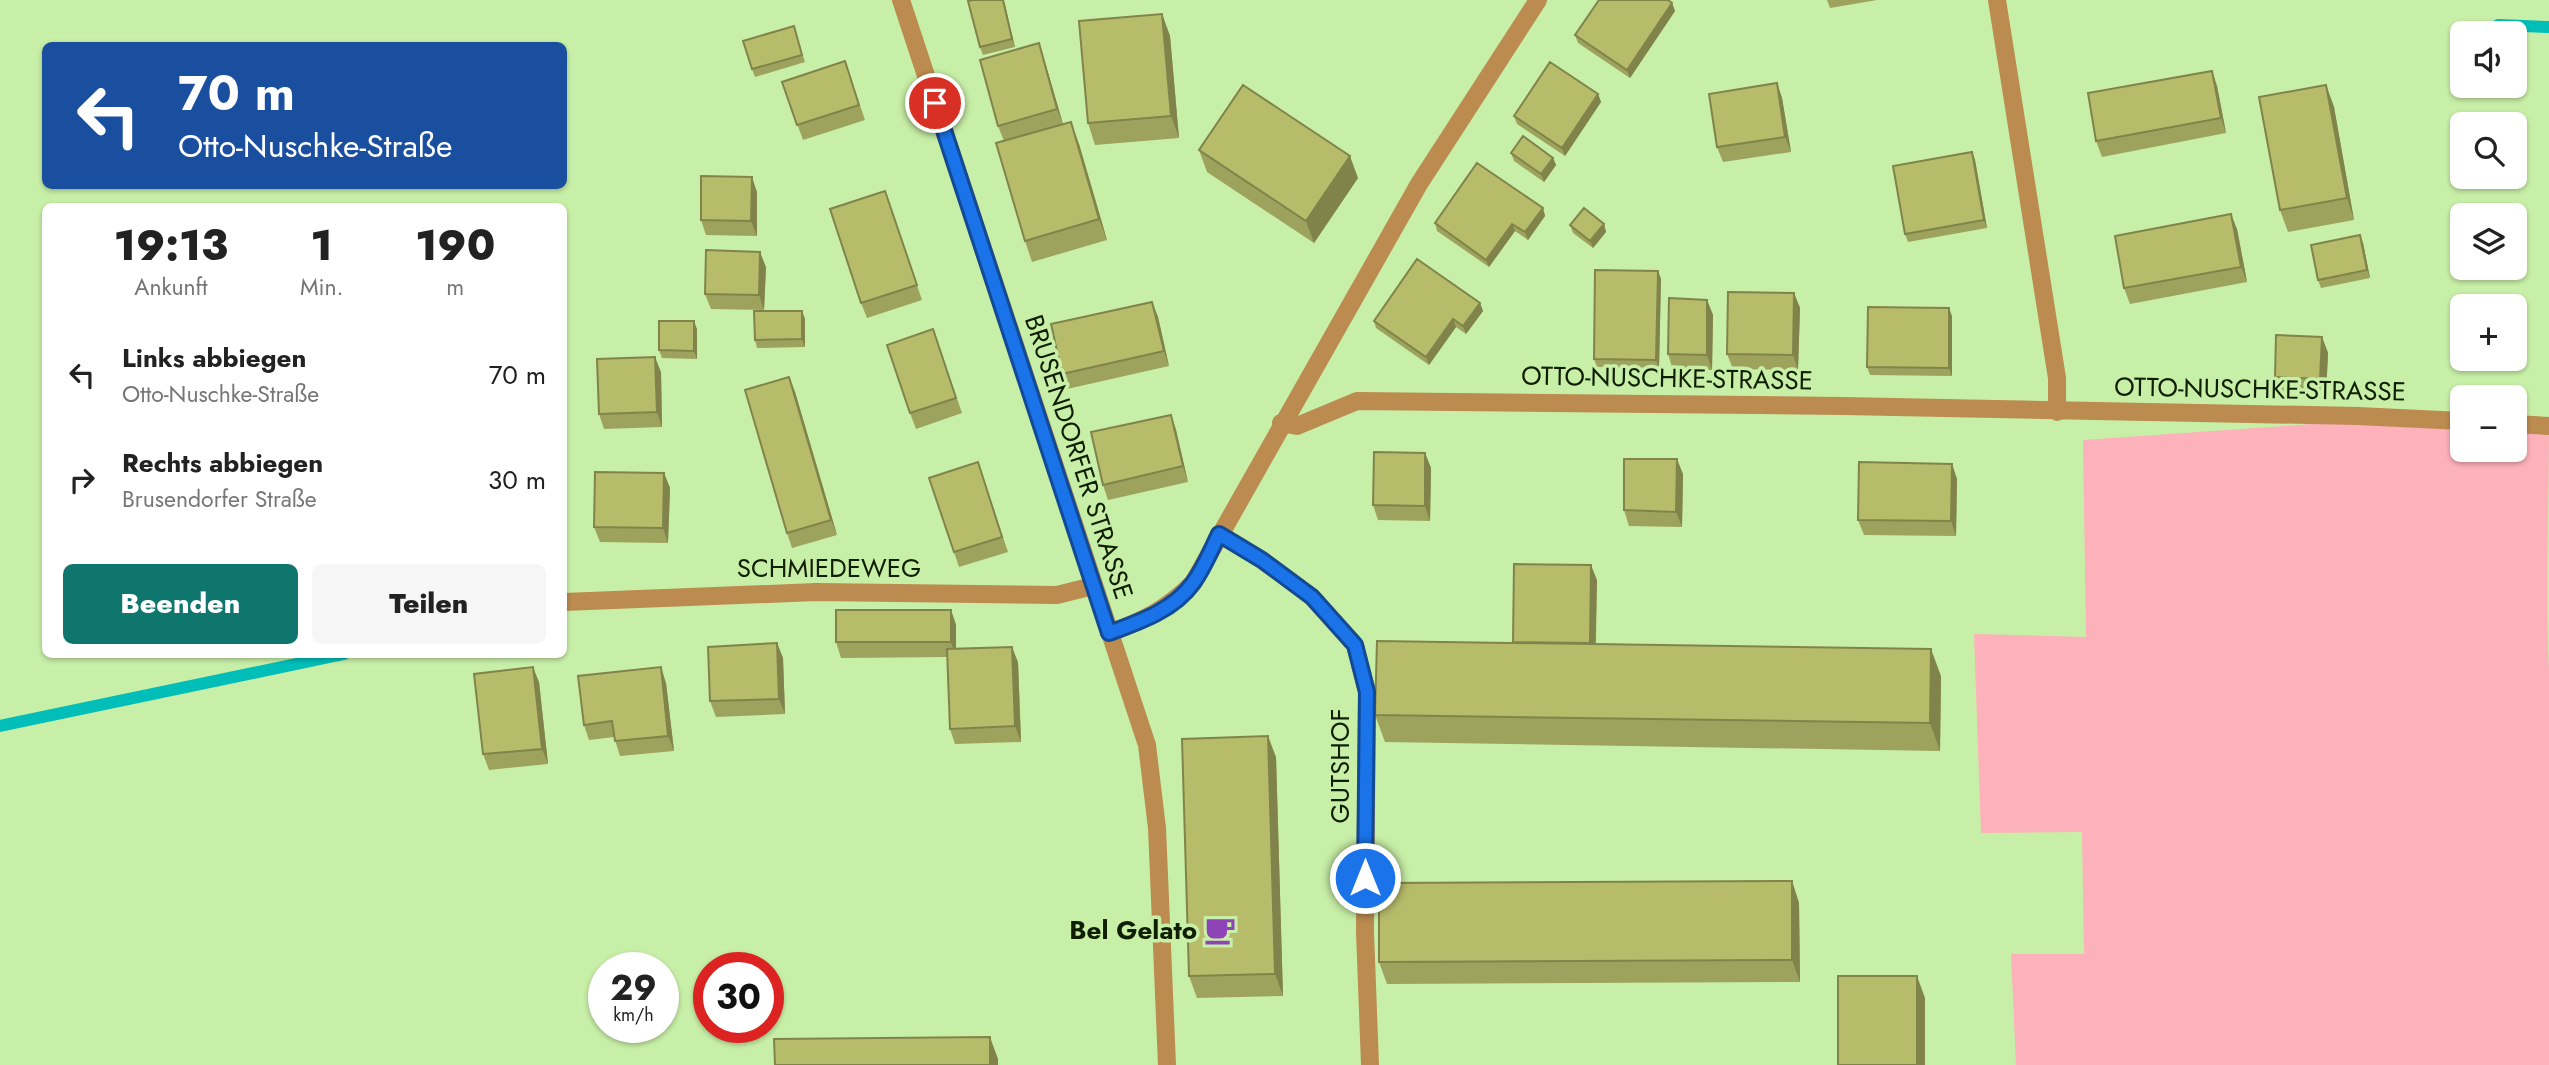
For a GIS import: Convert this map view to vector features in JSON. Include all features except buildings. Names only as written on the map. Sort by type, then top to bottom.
[{"type":"street","name":"BRUSENDORFER STRASSE","points":[[901,0],[1147,745],[1157,828],[1167,1065]]},
{"type":"street","points":[[1109,633],[1144,620],[1171,604],[1193,583],[1281,423],[1419,184],[1538,0]]},
{"type":"street","points":[[1997,0],[2057,378],[2057,412]]},
{"type":"street","name":"OTTO-NUSCHKE-STRASSE","points":[[1281,423],[1297,426],[1357,401],[1843,406],[2358,416],[2450,420]]},
{"type":"street","points":[[2527,425],[2549,426]]},
{"type":"street","name":"GUTSHOF","points":[[1219,534],[1262,560],[1312,597],[1355,645],[1367,692],[1365,932],[1370,1065]]},
{"type":"street","name":"SCHMIEDEWEG","points":[[567,602],[817,592],[1057,595],[1093,586]]},
{"type":"shaded area","points":[[2399,418],[2450,421],[2450,462],[2527,462],[2527,425],[2549,426],[2549,1065],[2016,1065],[2011,954],[2084,954],[2082,832],[1981,833],[1974,634],[2086,637],[2083,440]]},
{"type":"waterway","points":[[2527,26],[2549,27]]},
{"type":"waterway","points":[[0,726],[325,658]]},
{"type":"place","name":"Bel Gelato","points":[[1220,930]]},
{"type":"route","points":[[935,103],[1109,633],[1144,620],[1171,604],[1193,583],[1219,534],[1262,560],[1312,597],[1355,645],[1367,692],[1365,878]]}]
